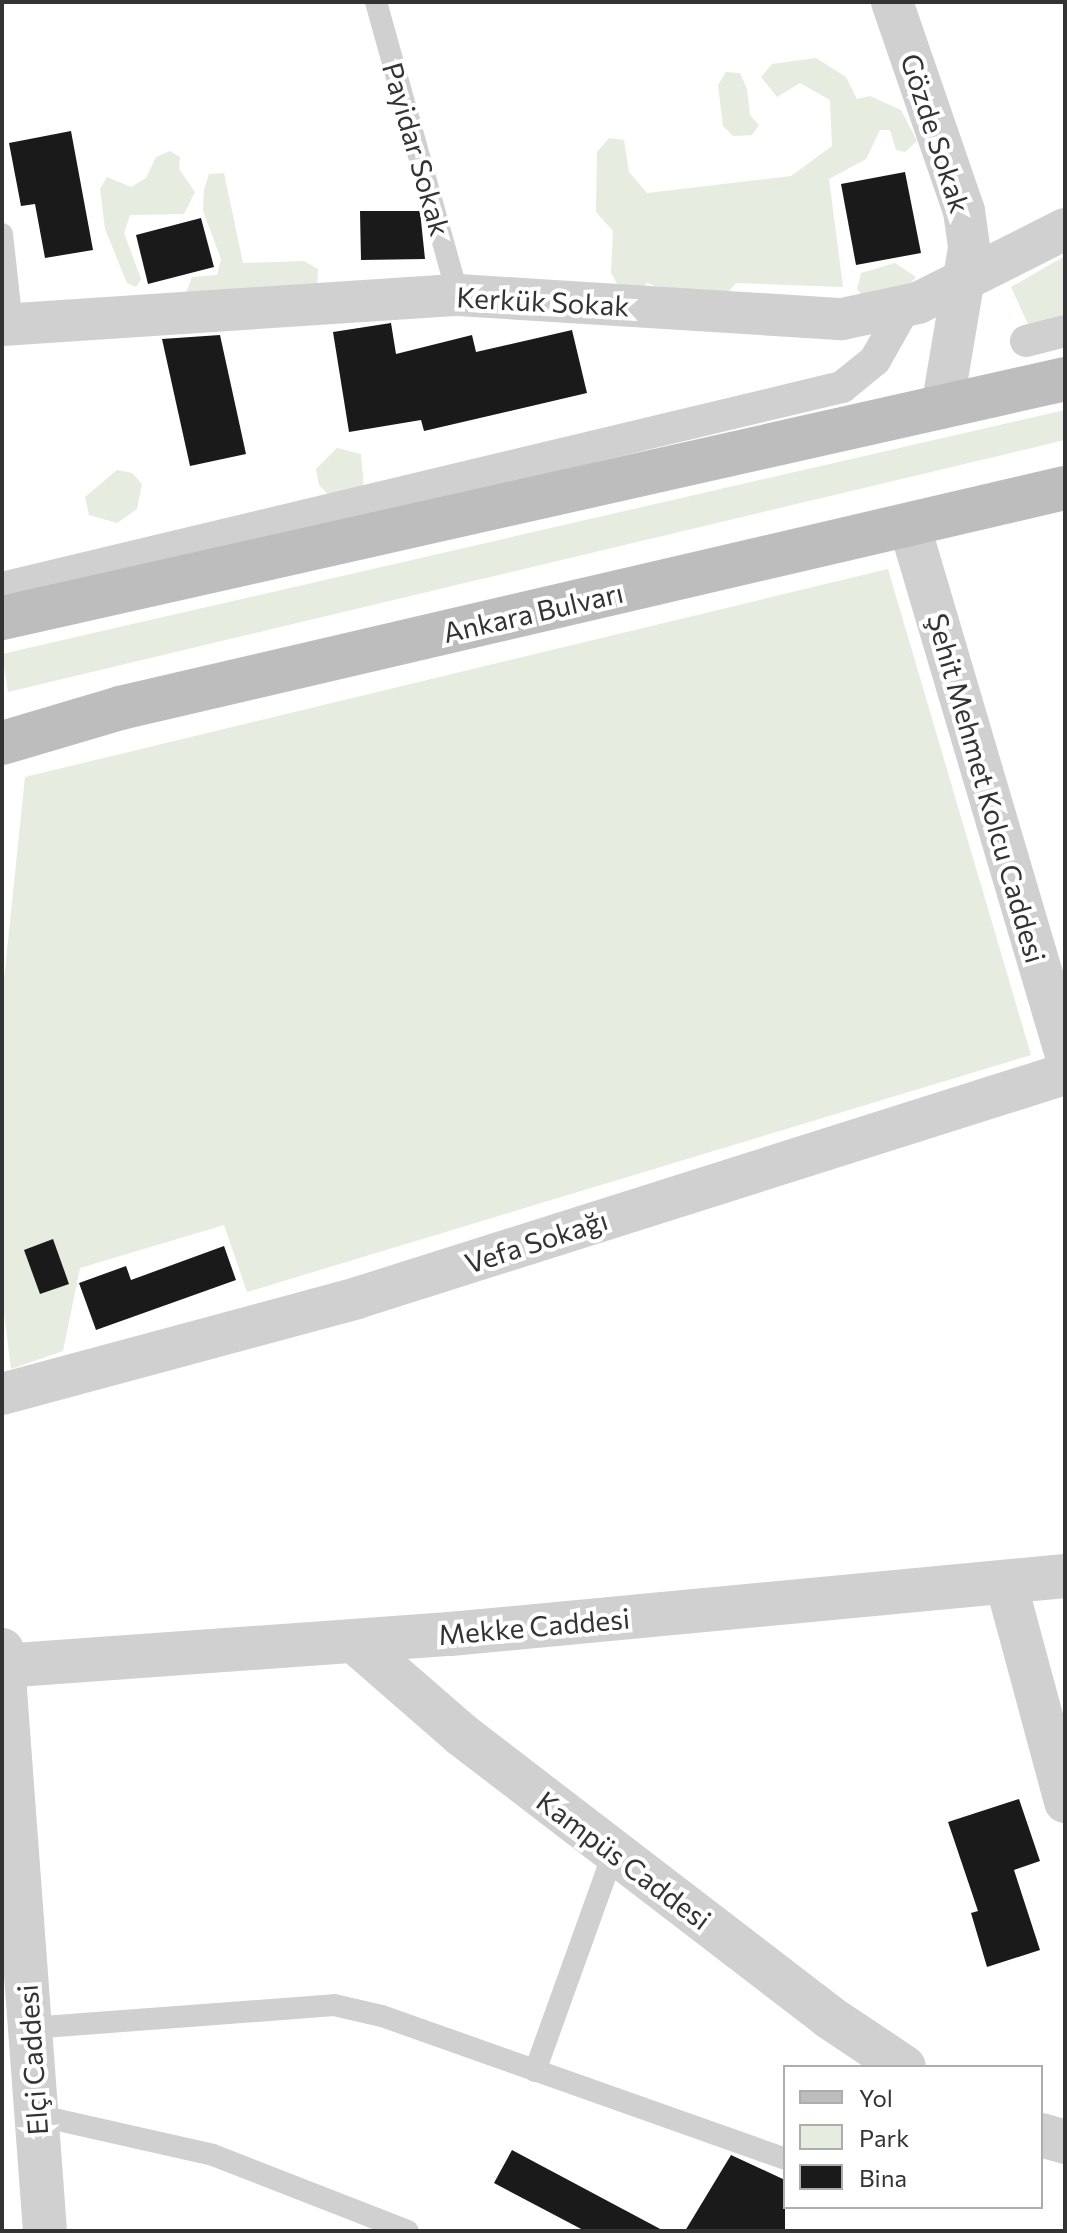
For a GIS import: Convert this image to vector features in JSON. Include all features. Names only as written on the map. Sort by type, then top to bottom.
[{"type":"main road","points":[[2,618],[1065,379]]},
{"type":"main road","name":"Ankara Bulvarı","points":[[2,743],[120,708],[1065,488]]},
{"type":"street","name":"Gözde Sokak","points":[[892,2],[964,211],[966,279],[942,408]]},
{"type":"street","name":"Kerkük Sokak","points":[[7,324],[458,295],[842,319],[904,309],[1065,229]]},
{"type":"street","points":[[2,588],[842,387],[875,360],[904,309]]},
{"type":"street","points":[[1026,341],[1065,331]]},
{"type":"street","name":"Şehit Mehmet Kolcu Caddesi","points":[[909,524],[1065,1052]]},
{"type":"street","name":"Vefa Sokağı","points":[[2,1394],[357,1298],[1065,1074]]},
{"type":"street","name":"Mekke Caddesi","points":[[3,1661],[354,1641],[1065,1576]]},
{"type":"street","points":[[1006,1583],[1065,1802]]},
{"type":"street","name":"Kampüs Caddesi","points":[[354,1641],[462,1735],[901,2065]]},
{"type":"street","name":"Elçi Caddesi","points":[[3,1661],[45,2231]]},
{"type":"street","points":[[1043,2136],[1065,2142]]},
{"type":"lane","name":"Payidar Sokak","points":[[376,2],[458,295]]},
{"type":"lane","points":[[2,234],[7,324]]},
{"type":"lane","points":[[535,2071],[614,1852]]},
{"type":"lane","points":[[30,2028],[334,2005],[535,2071],[783,2158]]},
{"type":"lane","points":[[36,2115],[213,2155],[408,2231]]},
{"type":"green space","points":[[816,58],[846,77],[857,99],[870,96],[901,110],[917,141],[905,152],[896,150],[890,130],[880,130],[866,159],[829,179],[843,287],[736,283],[727,293],[668,291],[647,283],[639,293],[624,296],[611,273],[613,231],[596,212],[597,152],[609,138],[624,140],[629,172],[647,193],[791,176],[832,146],[830,100],[800,83],[777,97],[761,77],[772,64]]},
{"type":"green space","points":[[726,72],[740,73],[747,89],[750,115],[759,125],[752,135],[733,136],[723,126],[718,85]]},
{"type":"green space","points":[[170,151],[180,157],[179,169],[195,192],[184,214],[130,215],[124,233],[141,279],[136,287],[127,283],[105,229],[100,189],[107,177],[131,187],[146,178],[156,157]]},
{"type":"green space","points":[[224,173],[243,263],[304,261],[318,269],[317,289],[186,293],[192,277],[217,275],[221,259],[203,211],[204,190],[209,174]]},
{"type":"green space","points":[[1065,256],[1065,315],[1028,324],[1011,287]]},
{"type":"green space","points":[[895,263],[916,277],[902,294],[867,301],[857,289],[861,273]]},
{"type":"green space","points":[[1065,410],[1065,440],[8,692],[2,654]]},
{"type":"green space","points":[[337,448],[361,454],[364,490],[328,494],[319,485],[316,469]]},
{"type":"green space","points":[[117,470],[132,473],[142,484],[137,509],[117,523],[89,515],[85,497]]},
{"type":"green space","points":[[888,569],[1031,1055],[247,1292],[224,1225],[80,1268],[63,1351],[11,1369],[2,1297],[2,999],[25,777]]},
{"type":"building","points":[[71,131],[93,250],[45,258],[35,204],[21,206],[9,143]]},
{"type":"building","points":[[905,172],[921,253],[856,265],[841,184]]},
{"type":"building","points":[[360,211],[420,211],[425,259],[361,260]]},
{"type":"building","points":[[201,218],[214,267],[148,284],[136,235]]},
{"type":"building","points":[[391,323],[396,354],[472,335],[476,352],[572,330],[587,393],[424,431],[421,420],[349,432],[333,332]]},
{"type":"building","points":[[220,335],[246,454],[190,466],[162,339]]},
{"type":"building","points":[[53,1239],[69,1284],[40,1294],[24,1250]]},
{"type":"building","points":[[224,1246],[236,1280],[96,1330],[79,1283],[126,1266],[131,1280]]},
{"type":"building","points":[[1019,1799],[1040,1861],[1014,1870],[1040,1950],[987,1967],[971,1913],[978,1911],[948,1822]]},
{"type":"building","points":[[512,2150],[664,2231],[585,2231],[494,2183]]},
{"type":"building","points":[[731,2155],[783,2179],[785,2231],[685,2231]]}]
